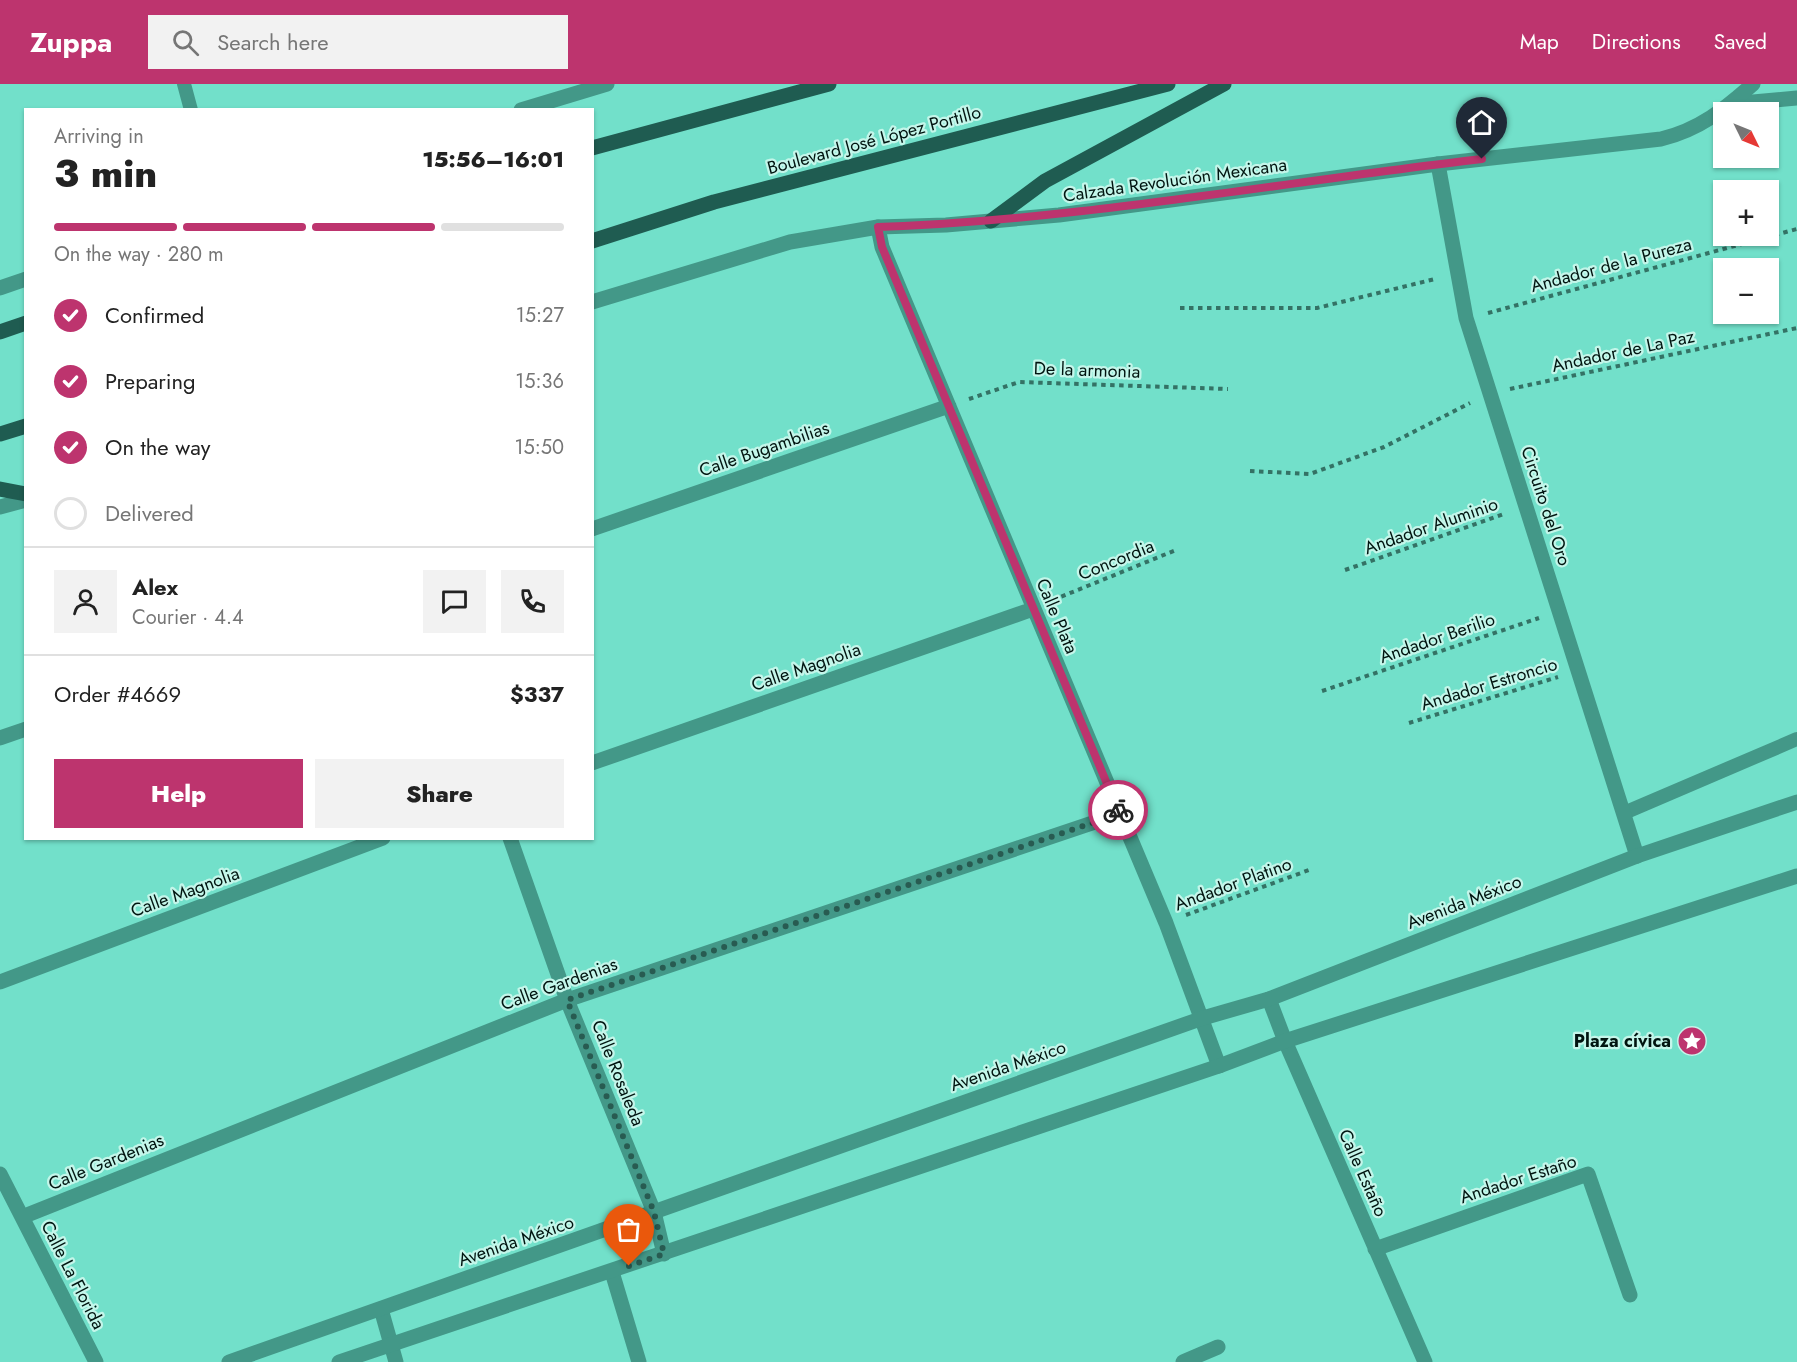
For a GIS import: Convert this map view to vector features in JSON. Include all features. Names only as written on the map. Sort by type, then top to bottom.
[{"type":"main road","points":[[594,147],[829,84]]},
{"type":"main road","name":"Boulevard José López Portillo","points":[[594,240],[714,202],[1168,84]]},
{"type":"main road","points":[[992,221],[1045,181],[1224,84]]},
{"type":"main road","points":[[0,332],[24,324]]},
{"type":"main road","points":[[0,434],[24,427]]},
{"type":"main road","points":[[0,489],[24,494]]},
{"type":"street","points":[[527,108],[607,84]]},
{"type":"street","name":"Calzada Revolución Mexicana","points":[[1733,102],[1754,84]]},
{"type":"street","points":[[1753,102],[1797,98]]},
{"type":"street","name":"Calzada Revolución Mexicana","points":[[594,301],[790,242],[878,227],[992,221],[1071,213],[1438,164],[1661,139],[1681,135],[1713,117]]},
{"type":"street","name":"Circuito del Oro","points":[[1438,164],[1466,318],[1637,856]]},
{"type":"street","name":"Calle Plata","points":[[878,227],[882,247],[1166,923],[1219,1066]]},
{"type":"street","points":[[0,288],[24,280]]},
{"type":"street","name":"Calle Bugambilias","points":[[594,528],[949,406]]},
{"type":"street","points":[[0,507],[24,501]]},
{"type":"street","name":"Calle Magnolia","points":[[594,762],[1033,609]]},
{"type":"street","points":[[0,738],[24,730]]},
{"type":"street","name":"Avenida México","points":[[229,1362],[1203,1018],[1269,999],[1637,856],[1797,802]]},
{"type":"street","name":"Calle Gardenias","points":[[22,1217],[567,1000],[1119,814]]},
{"type":"street","name":"Calle Magnolia","points":[[0,982],[378,840]]},
{"type":"street","name":"Calle Rosaleda","points":[[511,840],[567,1000],[654,1212],[664,1254]]},
{"type":"street","points":[[339,1362],[1219,1066],[1284,1041],[1797,876]]},
{"type":"street","name":"Calle Estaño","points":[[1269,999],[1284,1041],[1425,1362]]},
{"type":"street","name":"Calle La Florida","points":[[0,1174],[96,1362]]},
{"type":"street","name":"Andador Estaño","points":[[1375,1249],[1588,1174],[1630,1295]]},
{"type":"street","points":[[612,1272],[639,1362]]},
{"type":"street","points":[[381,1309],[396,1362]]},
{"type":"street","points":[[1183,1362],[1218,1347]]},
{"type":"lane","points":[[184,84],[190,108]]},
{"type":"lane","points":[[1624,813],[1797,739]]},
{"type":"path","name":"Andador de la Pureza","points":[[1466,318],[1797,229]]},
{"type":"path","points":[[1180,308],[1317,308],[1459,273]]},
{"type":"path","name":"Andador de La Paz","points":[[1250,471],[1310,474],[1384,447],[1490,393],[1797,328]]},
{"type":"path","name":"De la armonia","points":[[949,406],[1020,382],[1228,389]]},
{"type":"path","name":"Andador Aluminio","points":[[1345,570],[1525,507]]},
{"type":"path","name":"Concordia","points":[[1033,609],[1176,550]]},
{"type":"path","name":"Andador Berilio","points":[[1322,691],[1560,611]]},
{"type":"path","name":"Andador Estroncio","points":[[1408,723],[1578,670]]},
{"type":"path","name":"Andador Platino","points":[[1166,923],[1309,870]]},
{"type":"way so far","points":[[629,1266],[664,1254],[654,1212],[567,1000],[1119,814],[1118,810]]},
{"type":"place","name":"Plaza cívica","points":[[1692,1041]]},
{"type":"route","points":[[1118,810],[882,247],[878,227],[946,225],[1059,215],[1482,159]]}]
